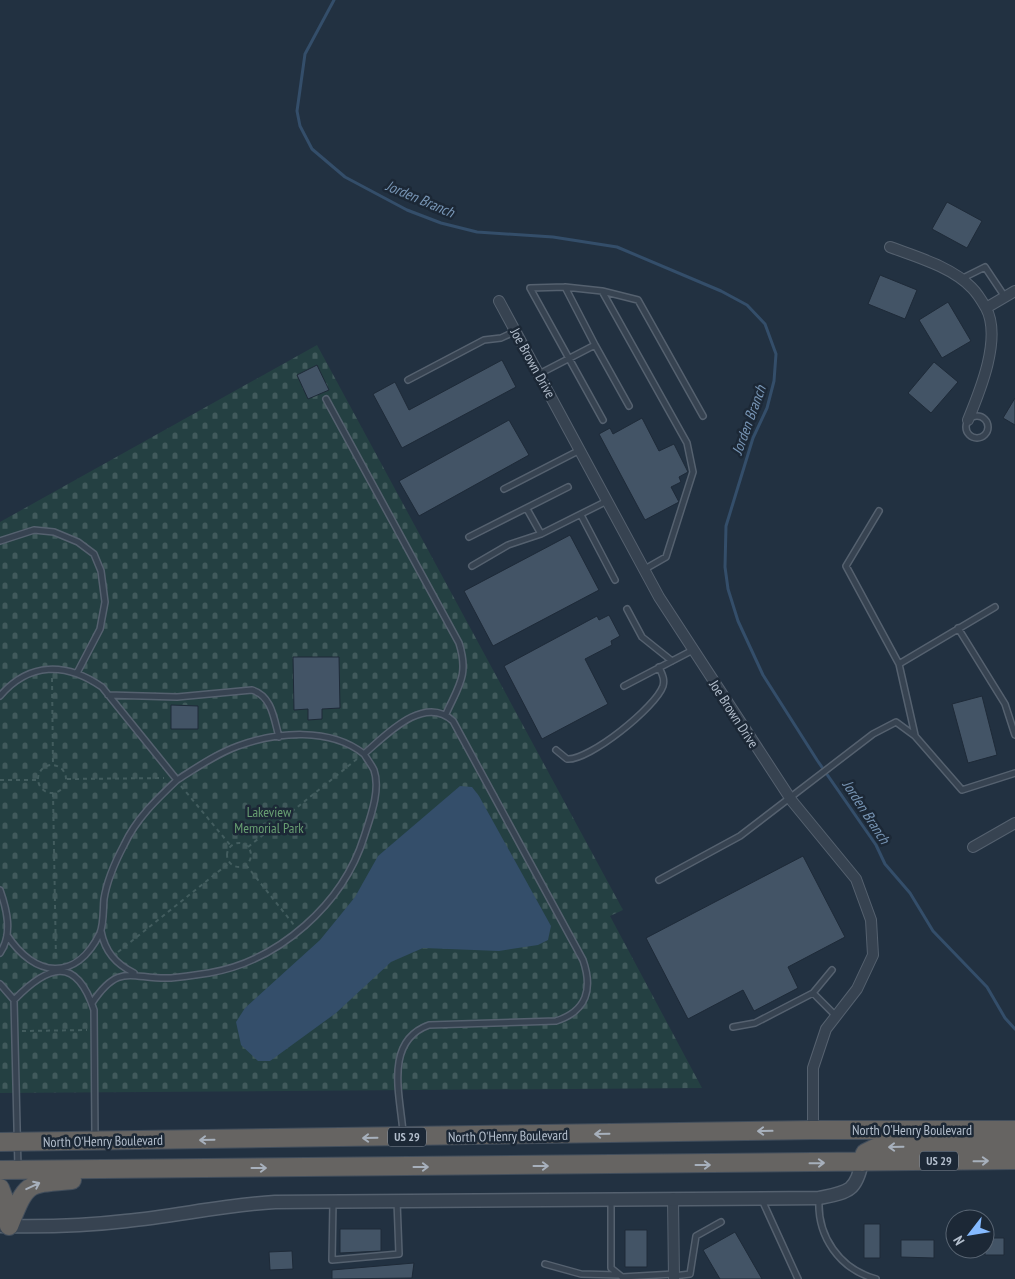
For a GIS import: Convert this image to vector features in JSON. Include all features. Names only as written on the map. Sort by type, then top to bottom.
[{"type":"highway","name":"North O'Henry Boulevard","points":[[0,1142],[814,1130],[1015,1130]]},
{"type":"highway","points":[[862,1162],[866,1153],[875,1148],[1015,1143]]},
{"type":"highway","name":"North O'Henry Boulevard","points":[[0,1170],[1015,1160]]},
{"type":"highway","points":[[5,1226],[24,1191],[30,1185],[41,1182],[202,1168]]},
{"type":"highway","points":[[0,1188],[6,1204],[5,1226]]},
{"type":"street","points":[[890,247],[925,259],[960,279],[972,288],[990,314],[991,354],[981,389],[968,420]]},
{"type":"street","points":[[986,308],[1015,291]]},
{"type":"street","name":"Joe Brown Drive","points":[[499,300],[659,597],[789,797],[856,878],[872,920],[873,956],[857,988],[826,1028],[813,1068],[814,1130]]},
{"type":"street","points":[[973,847],[1015,823]]},
{"type":"street","points":[[5,1226],[80,1226],[128,1221],[237,1204],[397,1200],[819,1198],[843,1193],[858,1182],[862,1162]]},
{"type":"street","points":[[673,1198],[674,1276]]},
{"type":"lane","points":[[960,279],[985,267],[1005,297]]},
{"type":"lane","points":[[565,287],[630,406]]},
{"type":"lane","points":[[603,420],[530,288],[565,287],[602,291],[638,300],[703,416]]},
{"type":"lane","points":[[602,291],[687,443],[693,472],[666,558],[644,570]]},
{"type":"lane","points":[[408,380],[484,340],[501,338],[516,331]]},
{"type":"lane","points":[[540,374],[595,344]]},
{"type":"lane","points":[[326,399],[459,643],[465,661],[463,677],[446,714]]},
{"type":"lane","points":[[978,416],[984,419],[988,425],[987,433],[981,438],[970,436],[966,427],[968,420],[978,416]]},
{"type":"lane","points":[[504,488],[580,450]]},
{"type":"lane","points":[[468,537],[568,487]]},
{"type":"lane","points":[[472,566],[508,545],[540,534],[608,501]]},
{"type":"lane","points":[[527,509],[540,534]]},
{"type":"lane","points":[[879,511],[846,566],[900,664],[915,736]]},
{"type":"lane","points":[[581,514],[615,580]]},
{"type":"lane","points":[[0,541],[34,530],[54,532],[78,542],[94,554],[101,571],[105,602],[100,629],[77,673]]},
{"type":"lane","points":[[900,664],[995,607]]},
{"type":"lane","points":[[627,609],[642,637],[672,661]]},
{"type":"lane","points":[[958,628],[1005,704],[1015,735]]},
{"type":"lane","points":[[624,686],[693,650]]},
{"type":"lane","points":[[556,750],[567,759],[579,758],[635,720],[648,708],[662,688],[664,679],[660,667]]},
{"type":"lane","points":[[0,696],[11,684],[44,669],[52,668],[77,673],[102,687],[177,780]]},
{"type":"lane","points":[[108,694],[177,697],[252,690],[261,693],[270,704],[279,737]]},
{"type":"lane","points":[[364,754],[403,722],[433,711],[446,714],[459,729],[583,960],[588,975],[588,988],[578,1008],[568,1017],[556,1021],[429,1025],[417,1029],[407,1039],[399,1053],[398,1066],[404,1137]]},
{"type":"lane","points":[[659,880],[740,836],[873,734],[896,722],[915,736],[962,790],[1015,773]]},
{"type":"lane","points":[[14,1000],[29,985],[76,962],[88,952],[100,931],[104,897],[111,872],[124,844],[137,823],[154,802],[177,780],[237,746],[279,737],[304,735],[335,738],[352,744],[364,754],[374,771],[375,789],[372,813],[362,844],[352,868],[334,897],[298,930],[280,945],[246,962],[211,972],[170,978],[135,974],[117,978],[102,988],[92,1003]]},
{"type":"lane","points":[[0,890],[8,928],[5,945],[0,953]]},
{"type":"lane","points":[[100,931],[112,958],[135,974]]},
{"type":"lane","points":[[7,934],[17,950],[31,962],[66,971],[80,982],[88,992],[92,1003],[94,1030],[95,1141]]},
{"type":"lane","points":[[733,1027],[755,1023],[813,993],[832,970]]},
{"type":"lane","points":[[0,984],[14,1000],[18,1171]]},
{"type":"lane","points":[[813,993],[836,1016]]},
{"type":"lane","points":[[611,1198],[611,1268],[618,1275]]},
{"type":"lane","points":[[761,1198],[798,1279]]},
{"type":"lane","points":[[819,1198],[818,1216],[823,1234],[832,1250],[852,1268],[876,1279]]},
{"type":"lane","points":[[333,1201],[332,1260],[399,1254],[397,1200]]},
{"type":"lane","points":[[545,1264],[581,1274],[632,1277],[690,1274],[693,1268],[696,1236],[722,1222]]},
{"type":"path","points":[[52,668],[53,766]]},
{"type":"path","points":[[248,848],[364,754]]},
{"type":"path","points":[[53,766],[64,771],[67,779],[63,788],[53,793],[42,789],[39,780],[43,769],[53,766]]},
{"type":"path","points":[[67,779],[162,778],[177,780],[231,846]]},
{"type":"path","points":[[0,780],[39,780]]},
{"type":"path","points":[[53,793],[55,958],[58,970]]},
{"type":"path","points":[[241,843],[248,848],[251,855],[246,865],[237,867],[229,863],[226,853],[231,846],[241,843]]},
{"type":"path","points":[[112,958],[229,863]]},
{"type":"path","points":[[246,865],[298,930]]},
{"type":"path","points":[[15,1031],[94,1030]]},
{"type":"green space","name":"Lakeview Memorial Park","points":[[317,345],[623,910],[610,916],[702,1088],[0,1093],[0,522]]},
{"type":"water","points":[[460,786],[472,787],[479,796],[551,926],[548,940],[538,945],[499,951],[423,948],[391,962],[336,1013],[270,1061],[258,1061],[241,1045],[236,1022],[245,1008],[320,940],[355,897],[378,856]]},
{"type":"building","points":[[947,202],[982,221],[967,248],[932,229]]},
{"type":"building","points":[[880,275],[917,290],[905,319],[868,304]]},
{"type":"building","points":[[948,302],[971,341],[942,358],[919,320]]},
{"type":"building","points":[[502,360],[516,387],[402,448],[373,394],[395,382],[409,410]]},
{"type":"building","points":[[934,362],[958,382],[931,413],[908,393]]},
{"type":"building","points":[[317,365],[329,390],[308,399],[297,375]]},
{"type":"building","points":[[1015,398],[1015,425],[1003,418]]},
{"type":"building","points":[[642,418],[659,451],[674,444],[688,472],[679,477],[681,482],[671,487],[679,502],[645,520],[599,434],[610,428],[613,434]]},
{"type":"building","points":[[509,420],[529,455],[419,516],[399,481]]},
{"type":"building","points":[[570,535],[599,590],[493,646],[464,591]]},
{"type":"building","points":[[609,615],[620,636],[611,641],[612,645],[585,659],[608,704],[542,739],[504,666],[597,616],[599,620]]},
{"type":"building","points":[[293,657],[339,657],[340,708],[322,709],[322,719],[308,720],[308,709],[294,710]]},
{"type":"building","points":[[982,696],[997,755],[968,763],[952,704]]},
{"type":"building","points":[[171,705],[198,706],[198,729],[171,729]]},
{"type":"building","points":[[803,856],[845,937],[788,967],[798,988],[754,1011],[743,990],[688,1019],[646,938]]},
{"type":"building","points":[[864,1224],[880,1224],[880,1258],[864,1258]]},
{"type":"building","points":[[340,1229],[381,1229],[381,1251],[340,1253]]},
{"type":"building","points":[[625,1230],[647,1230],[647,1267],[625,1267]]},
{"type":"building","points":[[735,1232],[762,1279],[720,1279],[703,1250]]},
{"type":"building","points":[[995,1238],[1004,1238],[1004,1255],[995,1255]]},
{"type":"building","points":[[901,1240],[934,1240],[934,1258],[901,1257]]},
{"type":"building","points":[[292,1251],[293,1269],[270,1270],[269,1252]]},
{"type":"building","points":[[414,1263],[412,1278],[332,1279],[332,1270]]},
{"type":"waterway","name":"Jorden Branch","points":[[334,0],[305,54],[297,111],[300,126],[312,149],[345,177],[407,210],[441,223],[477,232],[553,237],[617,247],[721,291],[747,305],[765,324],[776,354],[774,381],[767,408],[753,438],[726,526],[725,567],[728,589],[738,621],[763,675],[817,760],[876,845],[885,864],[910,893],[933,931],[987,987],[1005,1018],[1015,1029]]}]
